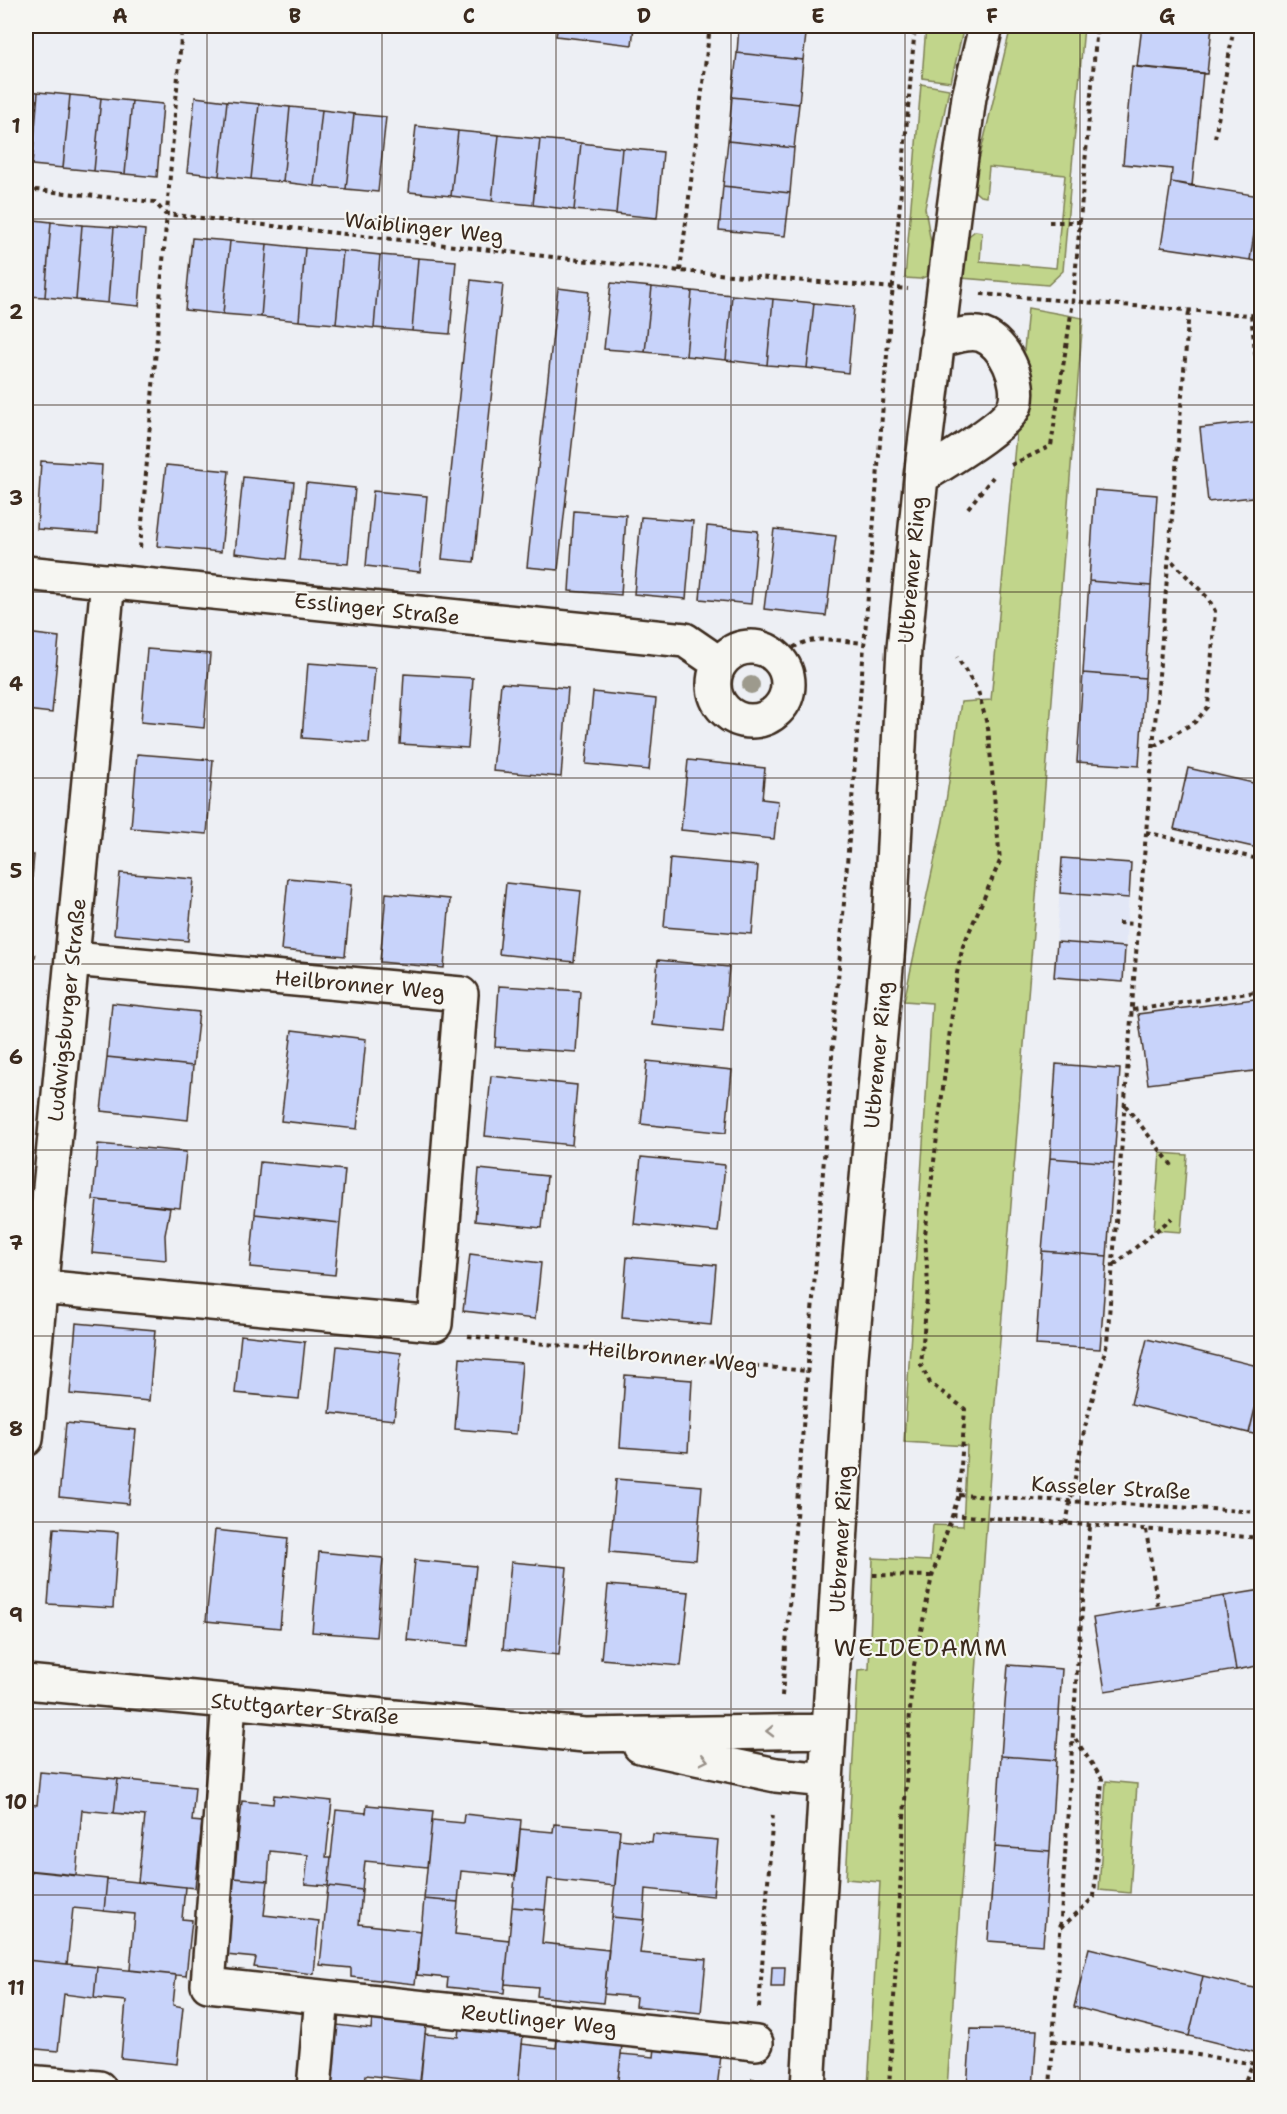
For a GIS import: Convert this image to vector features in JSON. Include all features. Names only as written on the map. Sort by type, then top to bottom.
[{"type":"street","name":"Utbremer Ring","points":[[808,2088],[851,1357],[890,923],[904,648],[937,341],[969,97],[986,26]]},
{"type":"street","points":[[921,477],[1000,424],[1015,405],[1014,377],[1003,350],[982,335],[964,334],[937,341]]},
{"type":"street","name":"Esslinger Straße","points":[[26,573],[685,640],[720,664]]},
{"type":"street","name":"Ludwigsburger Straße","points":[[26,1439],[73,959],[123,583]]},
{"type":"street","points":[[755,647],[768,651],[779,659],[789,682],[782,706],[773,715],[754,721],[736,718],[726,711],[718,700],[714,688],[720,664],[736,651],[755,647]]},
{"type":"street","name":"Heilbronner Weg","points":[[73,959],[461,994],[435,1323]]},
{"type":"street","points":[[40,1287],[435,1323]]},
{"type":"street","name":"Stuttgarter Straße","points":[[26,1682],[585,1735],[776,1775],[826,1780]]},
{"type":"street","name":"Reutlinger Weg","points":[[230,1702],[208,1985],[756,2043]]},
{"type":"street","name":"Stuttgarter Straße","points":[[585,1735],[779,1730],[829,1731]]},
{"type":"street","points":[[314,2088],[322,1997]]},
{"type":"street","points":[[26,2082],[99,2088]]},
{"type":"path","points":[[123,583],[165,214],[182,26]]},
{"type":"path","points":[[680,271],[710,26]]},
{"type":"path","points":[[779,1730],[915,26]]},
{"type":"path","points":[[1073,301],[1097,26]]},
{"type":"path","points":[[1215,138],[1234,26]]},
{"type":"path","name":"Waiblinger Weg","points":[[26,189],[155,202],[165,214],[680,271],[893,288]]},
{"type":"path","points":[[1049,222],[1081,222]]},
{"type":"path","points":[[945,291],[1262,316]]},
{"type":"path","points":[[1066,1524],[1107,1343],[1138,924],[1190,310]]},
{"type":"path","points":[[1251,315],[1262,413]]},
{"type":"path","points":[[1153,747],[1195,722],[1208,707],[1215,611],[1208,598],[1169,558]]},
{"type":"path","points":[[779,659],[791,646],[808,639],[904,648]]},
{"type":"path","points":[[889,2088],[912,1675],[932,1576],[959,1495],[965,1409],[930,1383],[921,1365],[928,1286],[925,1235],[957,973],[963,946],[1000,861],[988,728],[978,691],[957,657]]},
{"type":"path","points":[[1146,832],[1262,860]]},
{"type":"path","points":[[1118,923],[1138,924]]},
{"type":"path","points":[[1133,1010],[1262,991]]},
{"type":"path","points":[[1125,1105],[1174,1168]]},
{"type":"path","points":[[1113,1265],[1172,1218]]},
{"type":"path","name":"Heilbronner Weg","points":[[435,1323],[448,1334],[806,1371]]},
{"type":"path","name":"Kasseler Straße","points":[[959,1495],[1262,1512]]},
{"type":"path","points":[[952,1515],[1262,1538]]},
{"type":"path","points":[[1050,2088],[1073,1736],[1090,1526]]},
{"type":"path","points":[[1146,1530],[1158,1607]]},
{"type":"path","points":[[839,1575],[932,1576]]},
{"type":"path","points":[[1060,1928],[1094,1897],[1102,1779],[1073,1736]]},
{"type":"path","points":[[752,2088],[776,1775]]},
{"type":"path","points":[[1053,2041],[1185,2053],[1262,2065]]},
{"type":"path","points":[[1242,2088],[1253,2063]]},
{"type":"shaded area","points":[[1062,858],[1131,863],[1123,982],[1054,977]]},
{"type":"green space","points":[[926,26],[964,26],[951,82],[922,78]]},
{"type":"green space","points":[[1011,26],[1084,26],[1063,271],[1048,285],[961,278],[965,239],[975,231],[982,232],[980,261],[1056,268],[1065,175],[989,167],[986,197],[980,196],[972,189]]},
{"type":"green space","points":[[921,84],[949,89],[925,208],[936,272],[920,279],[905,278]]},
{"type":"green space","points":[[1028,308],[1083,318],[995,1402],[947,2088],[868,2088],[880,1882],[846,1879],[858,1670],[869,1669],[873,1558],[930,1561],[933,1525],[963,1526],[967,1446],[904,1442],[932,1003],[904,1001],[943,821],[961,702],[991,700]]},
{"type":"green space","points":[[1160,1153],[1187,1155],[1181,1232],[1154,1230]]},
{"type":"green space","points":[[1106,1781],[1137,1784],[1130,1893],[1099,1890]]},
{"type":"building","points":[[241,26],[273,26],[272,29]]},
{"type":"building","points":[[558,26],[634,26],[632,45],[556,36]]},
{"type":"building","points":[[739,26],[807,26],[803,60],[737,53]]},
{"type":"building","points":[[1142,26],[1212,26],[1207,74],[1137,67]]},
{"type":"building","points":[[737,53],[803,60],[799,104],[732,97]]},
{"type":"building","points":[[1132,66],[1203,73],[1192,186],[1171,182],[1172,169],[1123,164]]},
{"type":"building","points":[[26,91],[38,92],[32,165],[26,164]]},
{"type":"building","points":[[38,92],[70,95],[63,168],[32,165]]},
{"type":"building","points":[[70,95],[101,98],[94,171],[63,168]]},
{"type":"building","points":[[195,97],[227,101],[219,176],[187,172]]},
{"type":"building","points":[[732,97],[799,104],[794,148],[728,141]]},
{"type":"building","points":[[101,98],[132,101],[125,174],[94,171]]},
{"type":"building","points":[[132,101],[163,104],[157,177],[125,174]]},
{"type":"building","points":[[227,101],[259,104],[251,179],[219,176]]},
{"type":"building","points":[[259,104],[290,107],[283,182],[251,179]]},
{"type":"building","points":[[290,107],[322,110],[314,186],[283,182]]},
{"type":"building","points":[[322,110],[354,114],[346,189],[314,186]]},
{"type":"building","points":[[354,114],[386,117],[378,192],[346,189]]},
{"type":"building","points":[[416,126],[458,131],[451,196],[409,192]]},
{"type":"building","points":[[458,131],[499,135],[492,201],[451,196]]},
{"type":"building","points":[[499,135],[540,139],[533,205],[492,201]]},
{"type":"building","points":[[540,139],[581,143],[574,210],[533,205]]},
{"type":"building","points":[[728,141],[794,148],[790,193],[723,186]]},
{"type":"building","points":[[581,143],[622,148],[616,214],[574,210]]},
{"type":"building","points":[[622,148],[663,152],[657,218],[616,214]]},
{"type":"building","points":[[1171,182],[1260,196],[1250,260],[1161,247]]},
{"type":"building","points":[[723,186],[790,193],[785,236],[719,230]]},
{"type":"building","points":[[1260,196],[1262,196],[1262,262],[1250,260]]},
{"type":"building","points":[[26,219],[51,222],[45,297],[26,296]]},
{"type":"building","points":[[51,222],[82,225],[76,300],[45,297]]},
{"type":"building","points":[[82,225],[114,227],[108,303],[76,300]]},
{"type":"building","points":[[114,227],[145,230],[139,306],[108,303]]},
{"type":"building","points":[[192,238],[230,241],[223,314],[185,310]]},
{"type":"building","points":[[230,241],[267,244],[261,317],[223,314]]},
{"type":"building","points":[[267,244],[305,248],[299,321],[261,317]]},
{"type":"building","points":[[305,248],[343,251],[336,324],[299,321]]},
{"type":"building","points":[[343,251],[380,255],[374,328],[336,324]]},
{"type":"building","points":[[380,255],[418,258],[412,331],[374,328]]},
{"type":"building","points":[[418,258],[456,261],[450,334],[412,331]]},
{"type":"building","points":[[471,280],[503,284],[474,562],[442,559]]},
{"type":"building","points":[[611,283],[652,287],[645,352],[604,349]]},
{"type":"building","points":[[652,287],[692,291],[686,356],[645,352]]},
{"type":"building","points":[[558,288],[589,292],[558,570],[527,567]]},
{"type":"building","points":[[692,291],[732,295],[726,360],[686,356]]},
{"type":"building","points":[[732,295],[773,299],[767,365],[726,360]]},
{"type":"building","points":[[773,299],[814,303],[807,368],[767,365]]},
{"type":"building","points":[[814,303],[854,307],[848,373],[807,368]]},
{"type":"building","points":[[1262,421],[1262,496],[1208,502],[1200,428]]},
{"type":"building","points":[[41,461],[102,465],[98,533],[37,529]]},
{"type":"building","points":[[166,465],[229,471],[221,552],[157,546]]},
{"type":"building","points":[[243,477],[294,482],[286,559],[235,553]]},
{"type":"building","points":[[306,483],[355,488],[348,564],[299,560]]},
{"type":"building","points":[[1095,490],[1157,495],[1151,586],[1089,581]]},
{"type":"building","points":[[373,491],[427,496],[420,572],[366,566]]},
{"type":"building","points":[[574,511],[626,515],[621,595],[569,591]]},
{"type":"building","points":[[641,517],[693,521],[686,599],[634,594]]},
{"type":"building","points":[[707,526],[758,531],[751,604],[700,599]]},
{"type":"building","points":[[774,529],[836,536],[826,616],[764,609]]},
{"type":"building","points":[[1089,581],[1151,586],[1145,678],[1083,673]]},
{"type":"building","points":[[26,633],[59,637],[52,713],[26,710]]},
{"type":"building","points":[[147,649],[210,654],[204,728],[141,722]]},
{"type":"building","points":[[308,663],[375,668],[369,743],[302,738]]},
{"type":"building","points":[[1083,673],[1145,678],[1139,766],[1077,762]]},
{"type":"building","points":[[404,674],[473,678],[468,748],[400,744]]},
{"type":"building","points":[[501,683],[568,688],[561,777],[493,771]]},
{"type":"building","points":[[593,692],[656,699],[649,770],[586,764]]},
{"type":"building","points":[[137,754],[213,760],[207,834],[131,828]]},
{"type":"building","points":[[688,760],[765,768],[762,799],[778,801],[774,839],[681,830]]},
{"type":"building","points":[[1188,768],[1262,785],[1262,849],[1174,829]]},
{"type":"building","points":[[26,855],[34,855],[27,933],[26,933]]},
{"type":"building","points":[[670,858],[758,866],[752,934],[664,927]]},
{"type":"building","points":[[1062,858],[1131,863],[1129,898],[1060,893]]},
{"type":"building","points":[[120,873],[194,879],[188,941],[114,934]]},
{"type":"building","points":[[288,878],[352,884],[345,956],[281,950]]},
{"type":"building","points":[[506,883],[581,891],[574,962],[499,954]]},
{"type":"building","points":[[386,893],[450,899],[444,968],[380,962]]},
{"type":"building","points":[[1057,942],[1125,947],[1123,982],[1054,977]]},
{"type":"building","points":[[658,960],[729,967],[723,1032],[652,1025]]},
{"type":"building","points":[[499,986],[580,991],[576,1052],[495,1047]]},
{"type":"building","points":[[1262,998],[1262,1070],[1148,1084],[1138,1014]]},
{"type":"building","points":[[112,1003],[199,1012],[193,1066],[107,1057]]},
{"type":"building","points":[[292,1030],[366,1039],[357,1129],[281,1121]]},
{"type":"building","points":[[107,1057],[193,1066],[188,1120],[101,1111]]},
{"type":"building","points":[[647,1061],[732,1070],[726,1133],[641,1124]]},
{"type":"building","points":[[1056,1064],[1120,1069],[1114,1163],[1050,1158]]},
{"type":"building","points":[[491,1076],[577,1085],[572,1145],[485,1136]]},
{"type":"building","points":[[98,1144],[186,1152],[180,1208],[93,1200]]},
{"type":"building","points":[[641,1157],[725,1165],[718,1232],[634,1224]]},
{"type":"building","points":[[1050,1158],[1114,1163],[1107,1256],[1042,1251]]},
{"type":"building","points":[[260,1162],[345,1170],[340,1223],[255,1214]]},
{"type":"building","points":[[479,1169],[547,1176],[542,1228],[475,1221]]},
{"type":"building","points":[[97,1200],[170,1208],[165,1235],[166,1260],[92,1253]]},
{"type":"building","points":[[255,1214],[340,1223],[335,1275],[250,1267]]},
{"type":"building","points":[[1042,1251],[1107,1256],[1100,1349],[1036,1345]]},
{"type":"building","points":[[470,1254],[541,1263],[535,1319],[463,1311]]},
{"type":"building","points":[[627,1257],[716,1265],[711,1325],[622,1317]]},
{"type":"building","points":[[76,1323],[155,1330],[149,1401],[70,1394]]},
{"type":"building","points":[[241,1335],[305,1342],[299,1399],[235,1393]]},
{"type":"building","points":[[1147,1339],[1262,1367],[1262,1380],[1249,1433],[1131,1404]]},
{"type":"building","points":[[337,1346],[401,1353],[394,1420],[330,1413]]},
{"type":"building","points":[[460,1358],[522,1363],[516,1434],[455,1429]]},
{"type":"building","points":[[625,1375],[692,1380],[688,1452],[620,1447]]},
{"type":"building","points":[[1262,1380],[1262,1436],[1249,1433]]},
{"type":"building","points":[[66,1423],[136,1430],[129,1504],[59,1497]]},
{"type":"building","points":[[616,1479],[702,1486],[696,1560],[610,1552]]},
{"type":"building","points":[[54,1528],[118,1532],[113,1608],[48,1604]]},
{"type":"building","points":[[215,1530],[288,1538],[280,1628],[206,1621]]},
{"type":"building","points":[[319,1552],[383,1558],[376,1637],[312,1632]]},
{"type":"building","points":[[415,1560],[476,1566],[468,1646],[407,1640]]},
{"type":"building","points":[[511,1562],[567,1567],[559,1655],[503,1649]]},
{"type":"building","points":[[608,1585],[689,1592],[681,1666],[601,1659]]},
{"type":"building","points":[[1262,1590],[1262,1665],[1236,1670],[1224,1596]]},
{"type":"building","points":[[1224,1596],[1236,1670],[1105,1691],[1093,1618]]},
{"type":"building","points":[[1008,1665],[1062,1669],[1056,1760],[1001,1756]]},
{"type":"building","points":[[1001,1756],[1056,1760],[1050,1851],[995,1847]]},
{"type":"building","points":[[40,1772],[118,1779],[114,1813],[82,1810],[76,1875],[26,1870],[27,1804],[37,1805]]},
{"type":"building","points":[[118,1779],[195,1787],[192,1821],[202,1822],[195,1888],[138,1882],[145,1816],[114,1813]]},
{"type":"building","points":[[274,1795],[332,1801],[326,1857],[331,1857],[328,1886],[305,1884],[308,1855],[270,1851],[268,1881],[234,1878],[242,1801],[273,1804]]},
{"type":"building","points":[[367,1805],[433,1811],[427,1867],[365,1861],[362,1890],[328,1886],[336,1810],[366,1813]]},
{"type":"building","points":[[464,1814],[521,1820],[516,1876],[461,1871],[458,1902],[424,1899],[432,1820],[463,1823]]},
{"type":"building","points":[[554,1824],[620,1830],[615,1886],[548,1879],[545,1910],[512,1907],[520,1829],[553,1832]]},
{"type":"building","points":[[653,1834],[718,1840],[713,1896],[646,1889],[644,1920],[612,1917],[619,1839],[652,1842]]},
{"type":"building","points":[[995,1847],[1050,1851],[1043,1945],[988,1941]]},
{"type":"building","points":[[31,1871],[107,1879],[104,1911],[73,1908],[67,1964],[26,1960],[26,1903]]},
{"type":"building","points":[[234,1878],[268,1881],[264,1915],[319,1921],[314,1974],[254,1967],[256,1958],[226,1955]]},
{"type":"building","points":[[107,1879],[185,1887],[182,1919],[192,1920],[186,1976],[130,1970],[135,1914],[104,1911]]},
{"type":"building","points":[[328,1886],[362,1890],[359,1924],[421,1931],[415,1984],[351,1977],[351,1968],[320,1965]]},
{"type":"building","points":[[424,1899],[458,1902],[455,1934],[509,1940],[504,1993],[447,1987],[448,1978],[417,1975]]},
{"type":"building","points":[[512,1907],[545,1910],[542,1943],[609,1950],[603,2003],[537,1996],[538,1987],[505,1984]]},
{"type":"building","points":[[612,1917],[644,1920],[640,1953],[706,1959],[701,2013],[635,2006],[636,1997],[604,1994]]},
{"type":"building","points":[[1089,1948],[1203,1976],[1189,2036],[1074,2007]]},
{"type":"building","points":[[26,1960],[97,1967],[94,1998],[64,1994],[58,2051],[26,2048]]},
{"type":"building","points":[[97,1967],[176,1975],[173,2005],[183,2007],[177,2064],[121,2058],[126,2001],[94,1998]]},
{"type":"building","points":[[772,1967],[785,1967],[784,1987],[771,1987]]},
{"type":"building","points":[[1203,1976],[1262,1990],[1262,2054],[1189,2036]]},
{"type":"building","points":[[372,2019],[426,2025],[420,2081],[366,2075],[364,2088],[331,2088],[337,2025],[371,2029]]},
{"type":"building","points":[[459,2028],[523,2035],[518,2088],[453,2084],[453,2088],[420,2088],[425,2034],[458,2037]]},
{"type":"building","points":[[971,2029],[1037,2030],[1033,2088],[967,2088]]},
{"type":"building","points":[[557,2038],[622,2045],[617,2088],[518,2088],[522,2044],[556,2048]]},
{"type":"building","points":[[655,2048],[721,2055],[717,2088],[617,2088],[621,2054],[654,2057]]},
{"type":"building","points":[[1258,2067],[1262,2069],[1262,2088],[1249,2088]]},
{"type":"district","name":"WEIDEDAMM","points":[[921,1648]]}]
